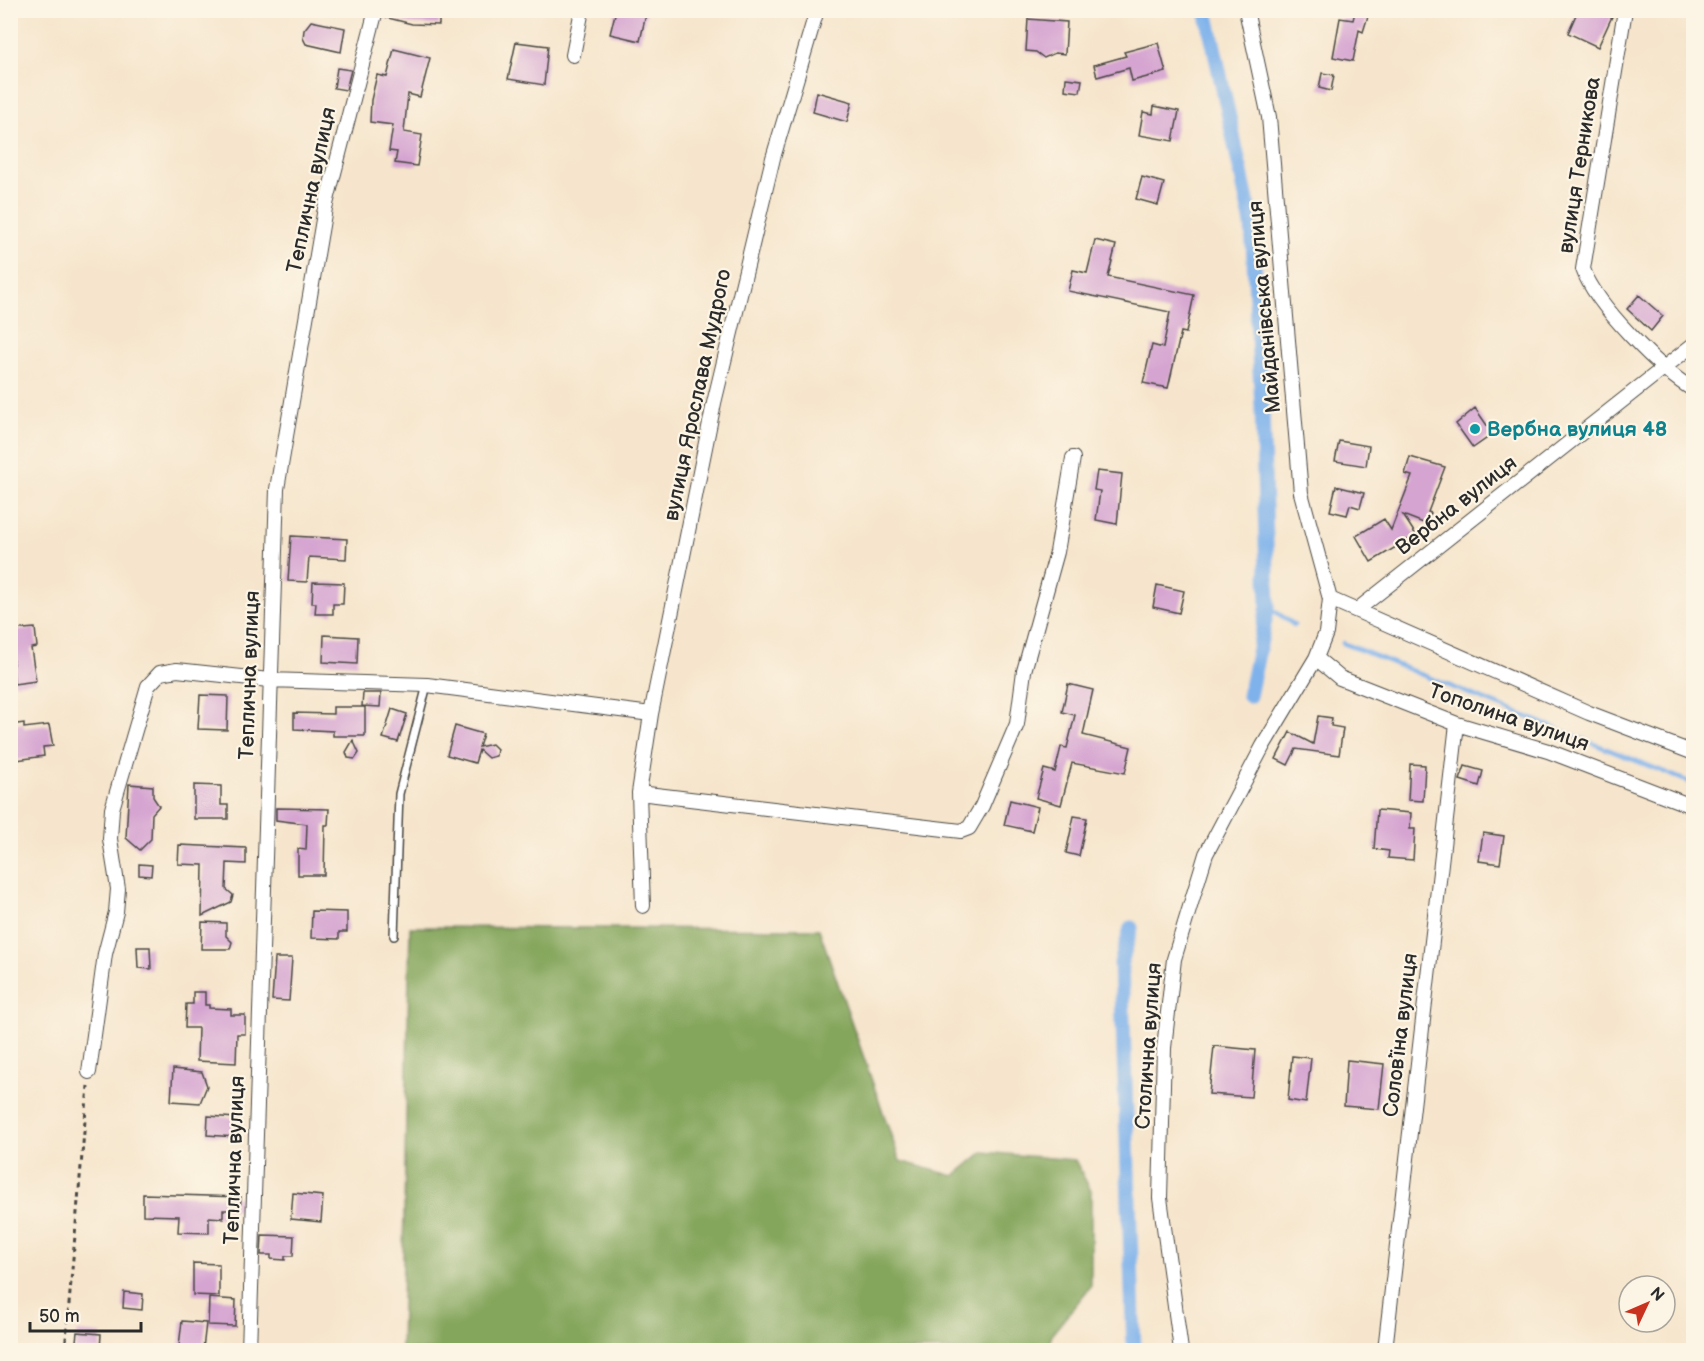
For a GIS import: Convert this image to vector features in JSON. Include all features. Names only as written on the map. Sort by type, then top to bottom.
[{"type":"street","name":"Теплична вулиця","points":[[249,1350],[277,489],[325,208],[376,10]]},
{"type":"street","points":[[573,55],[582,10]]},
{"type":"street","name":"вулиця Ярослава Мудрого","points":[[643,906],[639,794],[651,714],[714,403],[773,158],[817,10]]},
{"type":"street","name":"Майданівська вулиця","points":[[1246,10],[1269,117],[1301,493],[1330,599]]},
{"type":"street","name":"вулиця Терникова","points":[[1624,10],[1583,269],[1587,282],[1598,296],[1663,369],[1694,390]]},
{"type":"street","name":"Вербна вулиця","points":[[1358,610],[1694,344]]},
{"type":"street","points":[[639,794],[961,831],[969,828],[982,806],[1017,724],[1024,672],[1057,552],[1073,458]]},
{"type":"street","name":"Тополина вулиця","points":[[1330,599],[1589,713],[1694,753]]},
{"type":"street","name":"Столична вулиця","points":[[1181,1350],[1160,1198],[1164,1048],[1174,960],[1206,854],[1263,746],[1316,658],[1326,633],[1330,599]]},
{"type":"street","name":"Тополина вулиця","points":[[1316,658],[1340,678],[1457,724],[1548,751],[1694,807]]},
{"type":"street","points":[[89,1072],[105,954],[116,912],[118,889],[110,839],[112,809],[148,686],[160,673],[177,670],[269,680],[427,685],[651,714]]},
{"type":"street","name":"Соловʼїна вулиця","points":[[1385,1350],[1457,724]]},
{"type":"lane","points":[[394,936],[399,794],[427,685]]},
{"type":"path","points":[[65,1350],[89,1072]]},
{"type":"green space","points":[[410,927],[819,929],[900,1161],[954,1176],[983,1152],[1075,1160],[1091,1191],[1091,1286],[1052,1334],[1048,1350],[401,1350]]},
{"type":"building","points":[[385,10],[439,10],[439,25],[412,24],[384,17]]},
{"type":"building","points":[[616,10],[647,10],[640,41],[610,34]]},
{"type":"building","points":[[1578,10],[1615,10],[1598,47],[1568,33]]},
{"type":"building","points":[[1355,12],[1368,16],[1363,32],[1359,30],[1353,61],[1333,57],[1340,18],[1353,20]]},
{"type":"building","points":[[1028,19],[1067,22],[1065,54],[1055,53],[1044,58],[1036,52],[1026,51]]},
{"type":"building","points":[[311,21],[345,28],[341,52],[306,44],[303,38],[304,30]]},
{"type":"building","points":[[516,42],[548,46],[544,85],[508,79]]},
{"type":"building","points":[[1158,43],[1166,72],[1132,81],[1129,68],[1097,77],[1094,65],[1126,56],[1124,52]]},
{"type":"building","points":[[394,49],[430,58],[420,97],[408,94],[404,132],[422,135],[417,166],[395,163],[397,152],[389,151],[393,125],[370,122],[371,100],[377,75],[387,77]]},
{"type":"building","points":[[337,68],[351,70],[346,90],[334,88]]},
{"type":"building","points":[[1322,73],[1334,75],[1331,91],[1319,88]]},
{"type":"building","points":[[1066,78],[1082,80],[1080,92],[1065,90]]},
{"type":"building","points":[[817,92],[852,102],[847,122],[813,112]]},
{"type":"building","points":[[1154,106],[1179,111],[1173,141],[1139,135],[1143,112],[1153,114]]},
{"type":"building","points":[[1142,177],[1164,183],[1158,205],[1136,199]]},
{"type":"building","points":[[1095,240],[1116,245],[1108,277],[1194,295],[1186,333],[1181,332],[1168,388],[1143,383],[1152,345],[1163,348],[1170,312],[1068,291],[1073,270],[1087,273]]},
{"type":"building","points":[[1639,295],[1663,316],[1651,331],[1627,309]]},
{"type":"building","name":"Вербна вулиця 48","points":[[1475,408],[1493,434],[1473,448],[1456,424]]},
{"type":"building","points":[[1339,441],[1369,446],[1366,466],[1335,461]]},
{"type":"building","points":[[1410,457],[1445,467],[1428,512],[1431,513],[1426,524],[1403,515],[1416,535],[1371,562],[1356,536],[1384,519],[1391,530],[1412,476],[1405,474]]},
{"type":"building","points":[[1097,471],[1122,474],[1117,524],[1096,520],[1100,491],[1094,490]]},
{"type":"building","points":[[1336,486],[1364,493],[1360,508],[1350,505],[1347,515],[1330,511]]},
{"type":"building","points":[[291,536],[347,539],[346,559],[309,557],[307,582],[288,581]]},
{"type":"building","points":[[313,582],[344,583],[343,604],[333,604],[333,614],[315,614],[316,603],[312,603]]},
{"type":"building","points":[[1157,585],[1184,591],[1179,613],[1153,607]]},
{"type":"building","points":[[35,628],[37,647],[31,648],[36,681],[14,684],[11,630]]},
{"type":"building","points":[[324,635],[358,637],[357,664],[323,662]]},
{"type":"building","points":[[1068,684],[1093,690],[1083,735],[1131,747],[1125,773],[1072,763],[1061,805],[1036,798],[1044,769],[1055,772],[1061,747],[1067,748],[1075,715],[1062,712]]},
{"type":"building","points":[[363,693],[381,693],[380,707],[362,706]]},
{"type":"building","points":[[200,695],[228,696],[227,730],[198,729]]},
{"type":"building","points":[[333,707],[365,707],[365,736],[333,736],[333,731],[294,729],[294,713],[333,714]]},
{"type":"building","points":[[392,709],[407,714],[398,742],[383,738]]},
{"type":"building","points":[[1318,716],[1332,718],[1331,726],[1343,728],[1339,755],[1296,749],[1288,765],[1276,759],[1290,732],[1313,744]]},
{"type":"building","points":[[24,723],[24,728],[49,725],[53,746],[43,747],[44,756],[10,761],[10,725]]},
{"type":"building","points":[[455,726],[483,734],[479,747],[492,744],[497,749],[496,756],[488,758],[479,750],[475,763],[447,755]]},
{"type":"building","points":[[353,740],[359,753],[355,759],[348,758],[346,752]]},
{"type":"building","points":[[1410,764],[1425,765],[1423,801],[1408,800]]},
{"type":"building","points":[[1465,766],[1483,771],[1479,786],[1460,780]]},
{"type":"building","points":[[129,784],[153,786],[153,797],[159,806],[152,814],[151,839],[140,850],[126,838]]},
{"type":"building","points":[[194,785],[221,786],[221,805],[228,805],[228,819],[194,819]]},
{"type":"building","points":[[1010,800],[1038,807],[1032,831],[1004,825]]},
{"type":"building","points":[[276,808],[329,809],[328,825],[325,825],[324,875],[298,875],[298,849],[306,850],[307,824],[276,820]]},
{"type":"building","points":[[1377,810],[1411,813],[1410,829],[1415,829],[1413,860],[1388,858],[1389,851],[1374,849]]},
{"type":"building","points":[[1074,816],[1087,818],[1079,856],[1066,853]]},
{"type":"building","points":[[1483,833],[1504,836],[1500,864],[1479,861]]},
{"type":"building","points":[[179,845],[246,848],[246,864],[227,863],[226,889],[233,895],[231,902],[202,916],[203,865],[178,864]]},
{"type":"building","points":[[139,864],[152,865],[151,876],[139,875]]},
{"type":"building","points":[[312,911],[347,912],[347,932],[339,932],[339,939],[311,938]]},
{"type":"building","points":[[202,922],[226,923],[226,936],[232,942],[230,949],[201,949]]},
{"type":"building","points":[[137,947],[150,947],[151,969],[138,968]]},
{"type":"building","points":[[275,958],[292,958],[289,1001],[272,1000]]},
{"type":"building","points":[[193,992],[205,992],[205,1005],[209,1005],[209,1008],[231,1009],[231,1015],[245,1015],[245,1034],[237,1034],[236,1063],[197,1061],[198,1028],[185,1028],[186,1004],[193,1004]]},
{"type":"building","points":[[1214,1046],[1255,1050],[1251,1097],[1209,1094]]},
{"type":"building","points":[[1292,1056],[1311,1058],[1306,1103],[1288,1100]]},
{"type":"building","points":[[1347,1060],[1384,1064],[1379,1109],[1344,1106]]},
{"type":"building","points":[[173,1069],[202,1072],[207,1086],[200,1103],[171,1101]]},
{"type":"building","points":[[208,1116],[236,1118],[235,1137],[207,1135]]},
{"type":"building","points":[[293,1193],[323,1196],[321,1222],[291,1219]]},
{"type":"building","points":[[143,1194],[241,1197],[240,1210],[223,1210],[223,1218],[209,1217],[209,1233],[178,1232],[179,1216],[143,1215]]},
{"type":"building","points":[[262,1235],[294,1236],[293,1256],[285,1256],[285,1260],[271,1259],[271,1255],[261,1255]]},
{"type":"building","points":[[193,1263],[219,1264],[219,1296],[193,1295]]},
{"type":"building","points":[[124,1292],[143,1294],[142,1310],[123,1308]]},
{"type":"building","points":[[209,1298],[236,1300],[235,1326],[208,1325]]},
{"type":"building","points":[[182,1321],[206,1323],[203,1349],[179,1346]]},
{"type":"building","points":[[77,1332],[101,1334],[100,1350],[75,1350]]},
{"type":"waterway","points":[[1206,10],[1252,224],[1262,407],[1268,606],[1249,696]]},
{"type":"waterway","points":[[1268,606],[1294,625]]},
{"type":"waterway","points":[[1343,643],[1694,784]]},
{"type":"waterway","points":[[1131,928],[1121,963],[1134,1350]]},
{"type":"place","name":"Вербна вулиця 48","points":[[1475,429]]}]
